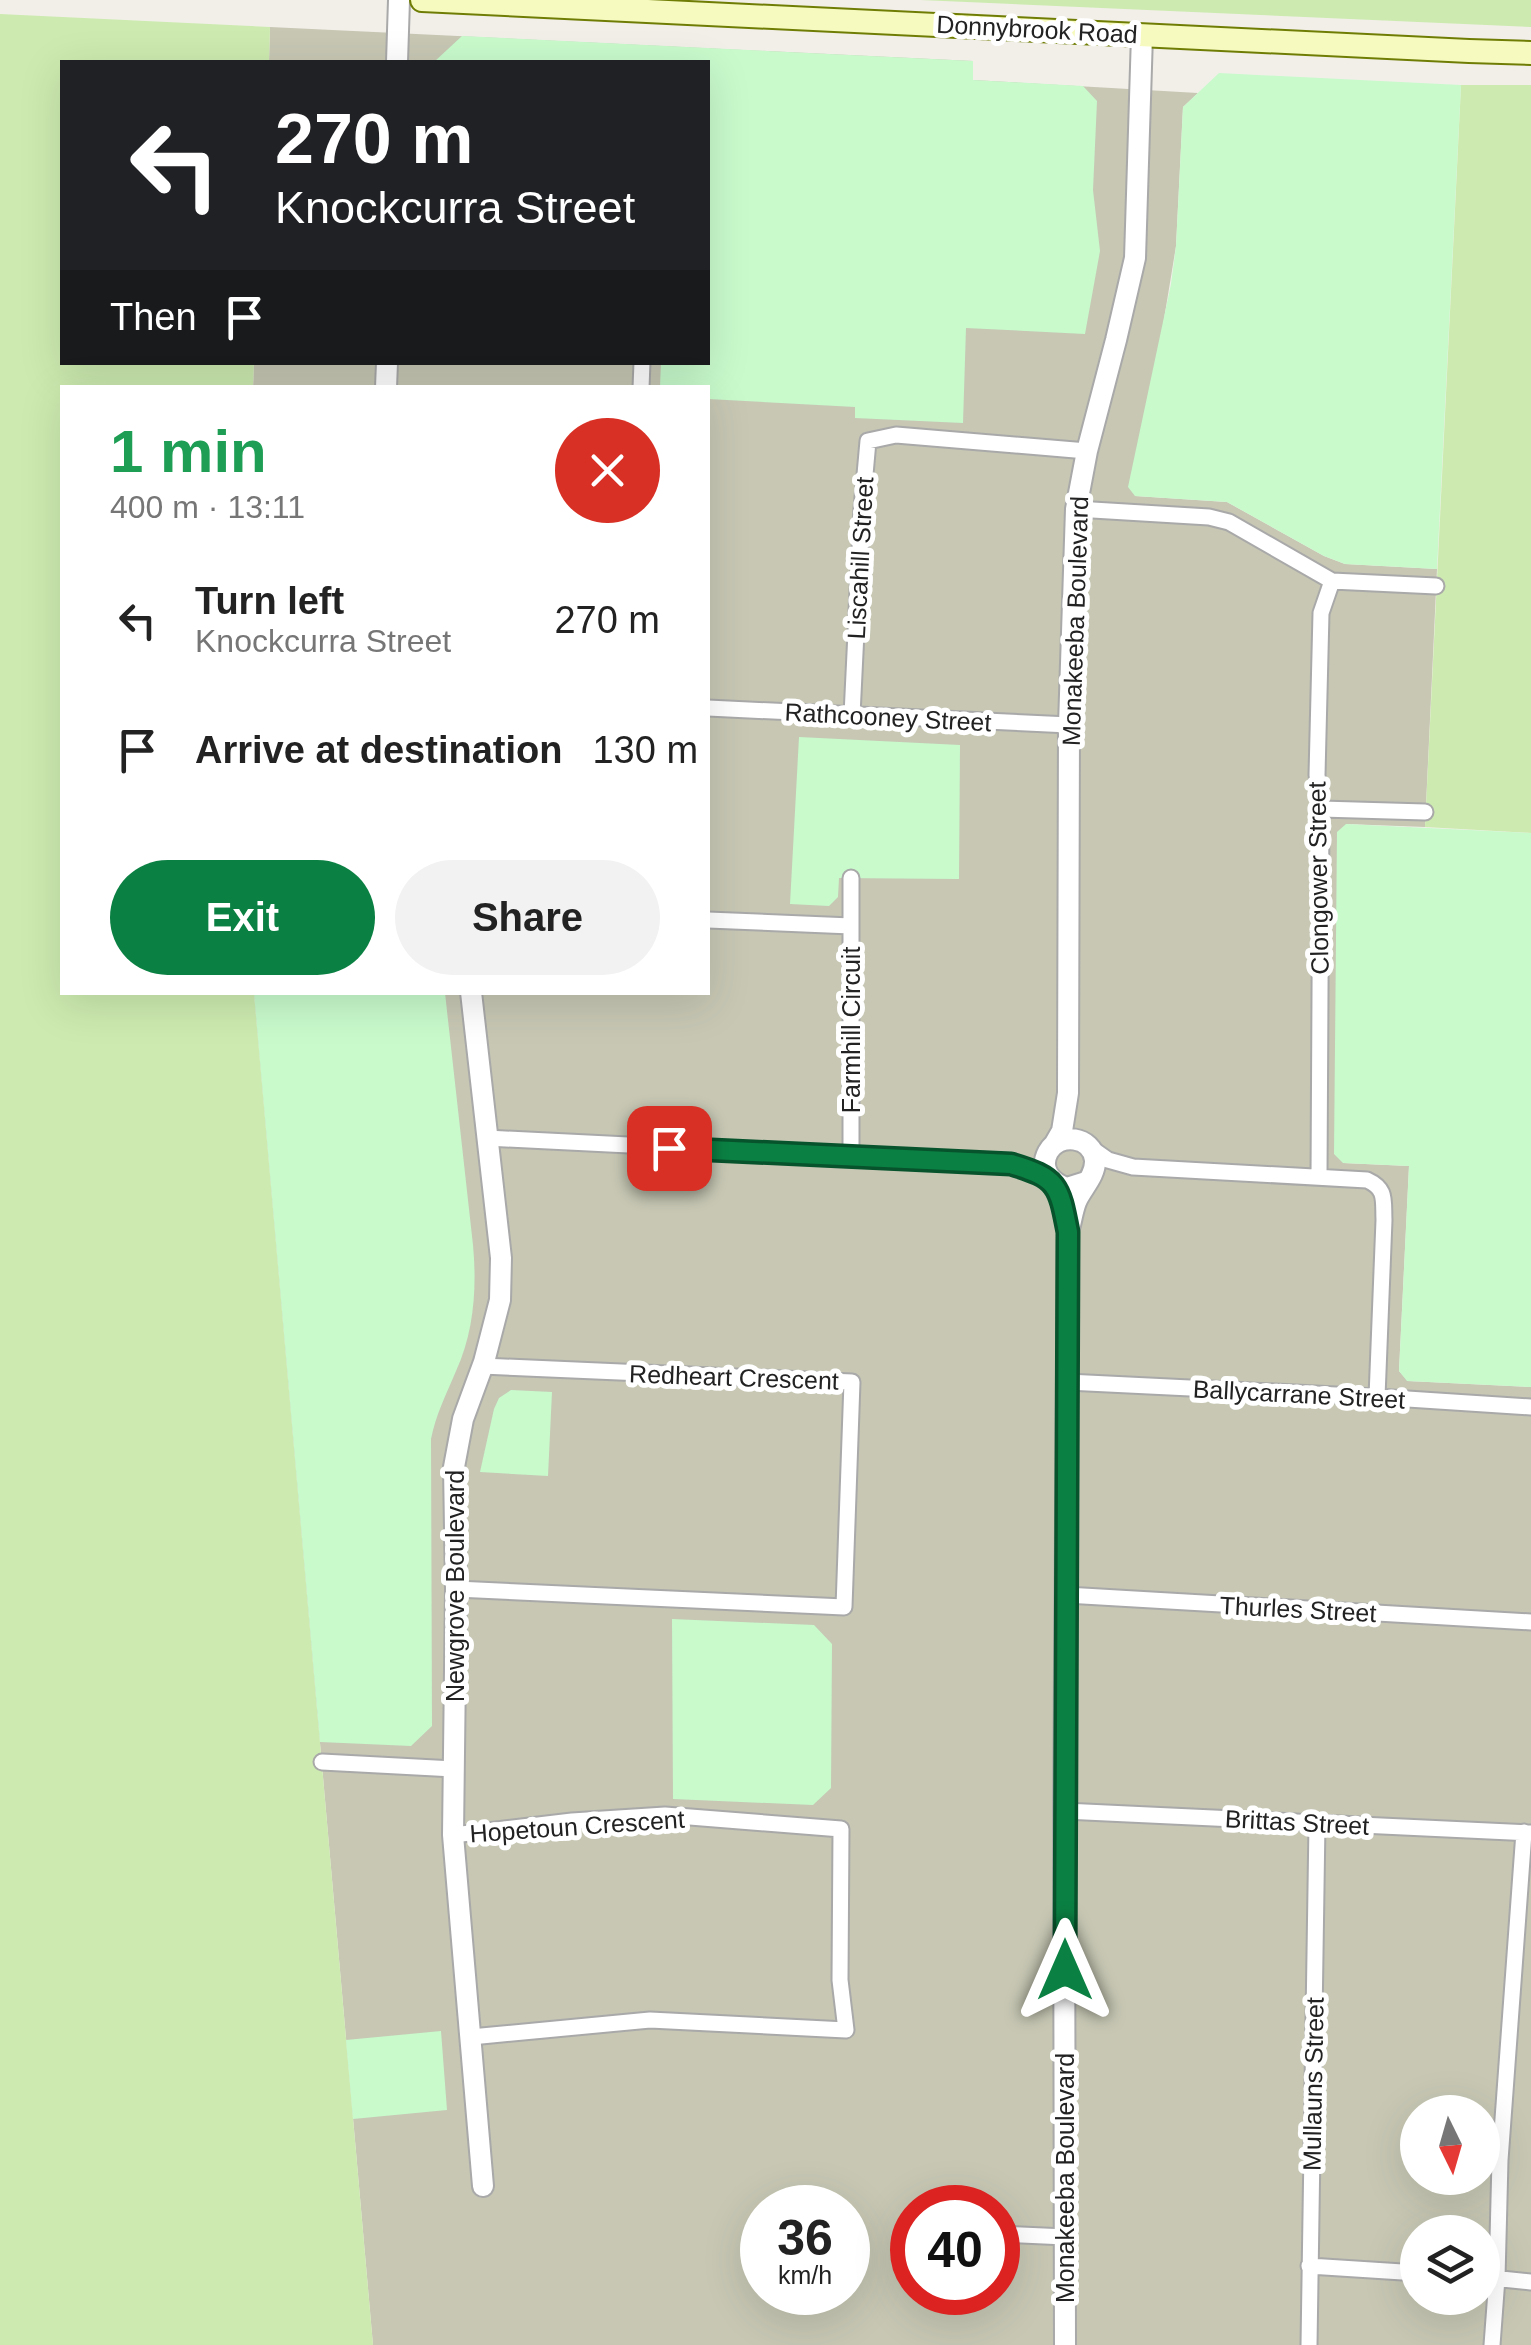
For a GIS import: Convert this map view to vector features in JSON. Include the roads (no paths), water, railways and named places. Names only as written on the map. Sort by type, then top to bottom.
[{"type":"main road","name":"Donnybrook Road","points":[[422,0],[1531,52]]},
{"type":"street","points":[[397,60],[399,0]]},
{"type":"street","name":"Monakeeba Boulevard","points":[[1053,1145],[1062,1131],[1068,1094],[1069,725],[1076,509],[1135,258],[1142,35]]},
{"type":"street","name":"Liscahill Street","points":[[852,716],[868,441],[896,434],[1087,451]]},
{"type":"street","points":[[1076,509],[1209,517],[1229,522],[1332,581],[1436,586]]},
{"type":"street","name":"Clongower Street","points":[[1319,1177],[1321,809],[1317,775],[1321,613],[1332,581]]},
{"type":"street","name":"Rathcooney Street","points":[[710,708],[1069,725]]},
{"type":"street","points":[[1321,809],[1425,812]]},
{"type":"street","points":[[850,926],[851,878]]},
{"type":"street","name":"Farmhill Circuit","points":[[710,920],[850,926],[851,1156]]},
{"type":"street","name":"Newgrove Boulevard","points":[[471,995],[488,1138],[500,1300],[463,1419],[454,1466],[453,1836],[483,2186]]},
{"type":"street","name":"Monakeeba Boulevard","points":[[1068,1094],[1078,1131],[1087,1145]]},
{"type":"street","points":[[488,1138],[1011,1164],[1067,1188],[1108,1172],[1134,1167]]},
{"type":"street","points":[[1011,1164],[1066,1139],[1080,1141],[1108,1160],[1134,1167],[1367,1180],[1378,1185],[1383,1194],[1384,1220],[1377,1397]]},
{"type":"street","points":[[1053,1145],[1045,1164],[1054,1182]]},
{"type":"street","points":[[1087,1145],[1094,1167],[1087,1182]]},
{"type":"street","name":"Monakeeba Boulevard","points":[[1054,1182],[1068,1232],[1064,2345]]},
{"type":"street","name":"Monakeeba Boulevard","points":[[1068,1232],[1076,1201],[1087,1182]]},
{"type":"street","name":"Redheart Crescent","points":[[456,1589],[844,1607],[852,1382],[482,1366]]},
{"type":"street","name":"Ballycarrane Street","points":[[1067,1382],[1531,1407]]},
{"type":"street","name":"Thurles Street","points":[[1066,1595],[1531,1622]]},
{"type":"street","points":[[322,1762],[454,1769]]},
{"type":"street","name":"Brittas Street","points":[[1064,1812],[1528,1832]]},
{"type":"street","name":"Hopetoun Crescent","points":[[453,1836],[665,1815],[842,1829],[840,1980],[846,2030],[650,2020],[471,2037]]},
{"type":"street","name":"Mullauns Street","points":[[1309,2345],[1317,1823]]},
{"type":"street","points":[[1495,2215],[1528,1832]]},
{"type":"street","points":[[1020,2235],[1066,2238]]},
{"type":"street","points":[[1310,2266],[1400,2272]]},
{"type":"street","points":[[1500,2278],[1531,2282]]},
{"type":"street","points":[[1491,2315],[1492,2345]]}]
